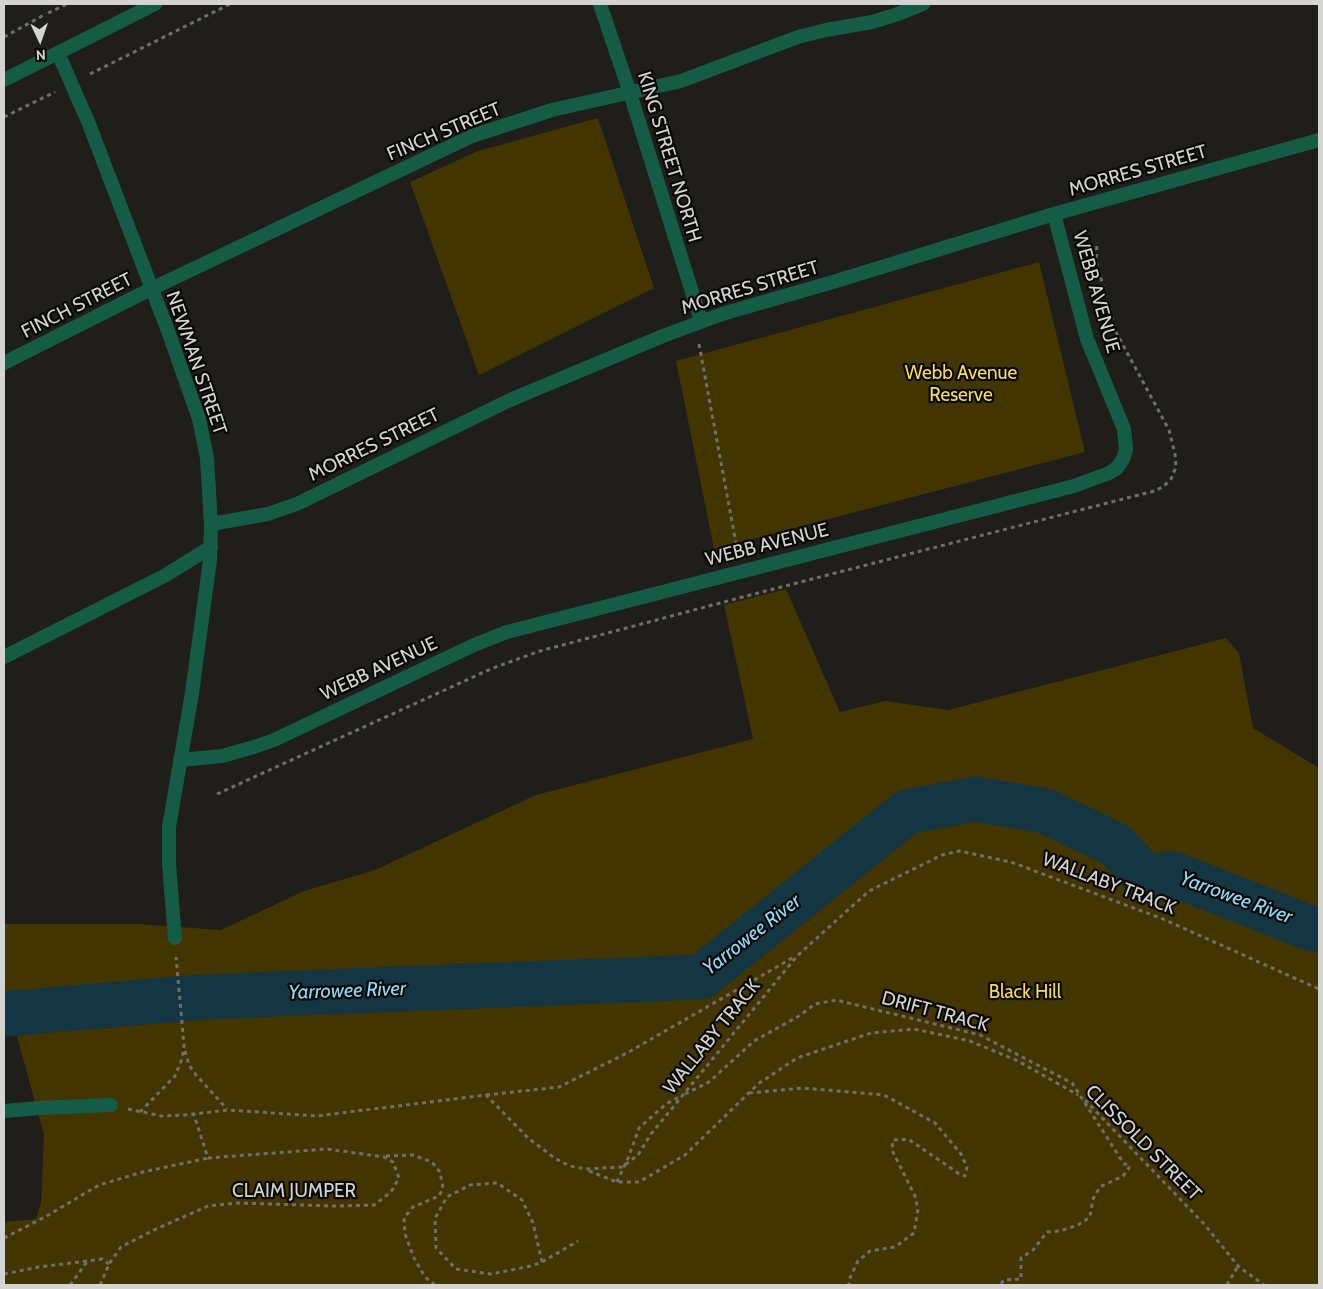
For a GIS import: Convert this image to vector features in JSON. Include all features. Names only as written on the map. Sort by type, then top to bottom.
[{"type":"street","points":[[4,80],[155,4]]},
{"type":"street","name":"KING STREET NORTH","points":[[600,4],[630,93],[698,322]]},
{"type":"street","name":"FINCH STREET","points":[[4,363],[151,289],[472,136],[552,110],[681,81],[798,37],[872,22],[923,4]]},
{"type":"street","name":"NEWMAN STREET","points":[[58,53],[89,124],[168,331],[202,428],[207,458],[211,547],[192,693],[171,806],[168,843],[175,943]]},
{"type":"street","name":"MORRES STREET","points":[[211,524],[268,514],[299,503],[510,400],[698,322],[1054,214],[1319,140]]},
{"type":"street","name":"WEBB AVENUE","points":[[180,760],[222,756],[274,740],[474,645],[507,632],[1074,486],[1109,473],[1121,464],[1126,449],[1124,429],[1087,339],[1054,214]]},
{"type":"street","points":[[4,657],[166,575],[211,547]]},
{"type":"street","points":[[4,1111],[111,1106]]},
{"type":"path","points":[[4,37],[67,4]]},
{"type":"path","points":[[90,74],[230,4]]},
{"type":"path","points":[[4,117],[55,92]]},
{"type":"path","points":[[698,322],[741,571]]},
{"type":"path","name":"WALLABY TRACK","points":[[625,1165],[638,1155],[650,1134],[797,956],[869,891],[942,854],[959,851],[1011,862],[1163,919],[1319,989]]},
{"type":"path","points":[[175,943],[184,1045],[189,1065],[228,1110]]},
{"type":"path","points":[[111,1106],[161,1116],[228,1110],[317,1116],[559,1087],[627,1053],[797,956]]},
{"type":"path","name":"DRIFT TRACK","points":[[617,1182],[639,1128],[666,1104],[708,1082],[754,1041],[799,1016],[814,1004],[836,1000],[980,1035],[1072,1083],[1124,1164],[1129,1164],[1129,1168],[1123,1176],[1100,1187],[1093,1198],[1090,1217],[1078,1225],[1060,1231],[1047,1232],[1033,1250],[1021,1258],[1021,1279],[1004,1280],[1000,1285]]},
{"type":"path","name":"CLISSOLD STREET","points":[[586,1169],[617,1182],[639,1182],[685,1155],[758,1084],[797,1058],[872,1033],[914,1030],[970,1041],[1018,1061],[1080,1096],[1205,1224],[1238,1266],[1264,1285]]},
{"type":"path","points":[[140,1112],[175,1076],[181,1065],[184,1045]]},
{"type":"path","points":[[748,1093],[803,1088],[884,1095],[934,1123],[961,1154],[968,1167],[965,1176],[908,1139],[893,1140],[892,1150],[915,1196],[918,1209],[914,1233],[895,1248],[870,1251],[858,1261],[849,1280],[849,1285]]},
{"type":"path","points":[[486,1095],[528,1138],[556,1159],[570,1166],[586,1169],[622,1167],[625,1165]]},
{"type":"path","points":[[194,1114],[208,1158]]},
{"type":"path","name":"CLAIM JUMPER","points":[[4,1238],[45,1218],[99,1185],[143,1172],[208,1158],[327,1149],[384,1156],[393,1162],[399,1178],[391,1192],[374,1205],[336,1206],[237,1203],[208,1206],[154,1230],[122,1247],[109,1264],[100,1285]]},
{"type":"path","points":[[384,1156],[413,1155],[432,1162],[440,1172],[443,1188],[439,1196],[413,1207],[404,1218],[405,1234],[414,1258],[425,1277],[435,1285]]},
{"type":"path","points":[[542,1262],[534,1223],[522,1200],[497,1183],[470,1185],[447,1197],[436,1218],[436,1248],[456,1269],[491,1274],[531,1266],[542,1262],[578,1242]]},
{"type":"path","points":[[4,1274],[39,1267],[102,1259],[109,1264]]},
{"type":"path","points":[[70,1285],[87,1262]]},
{"type":"path","points":[[1227,1285],[1238,1266]]},
{"type":"green space","points":[[598,118],[654,288],[479,375],[410,182],[478,151]]},
{"type":"green space","name":"Webb Avenue Reserve","points":[[1039,262],[1085,452],[714,549],[676,361]]},
{"type":"green space","name":"Black Hill","points":[[786,589],[840,712],[885,701],[948,710],[1226,638],[1239,653],[1253,728],[1319,768],[1319,1285],[4,1285],[4,1222],[36,1219],[41,1203],[44,1135],[4,989],[4,924],[138,924],[221,930],[304,891],[375,870],[536,795],[753,739],[724,605]]},
{"type":"waterway","name":"Yarrowee River","points":[[4,1014],[202,997],[701,977],[907,812],[975,799],[1045,811],[1116,845],[1145,877],[1173,874],[1319,930]]}]
